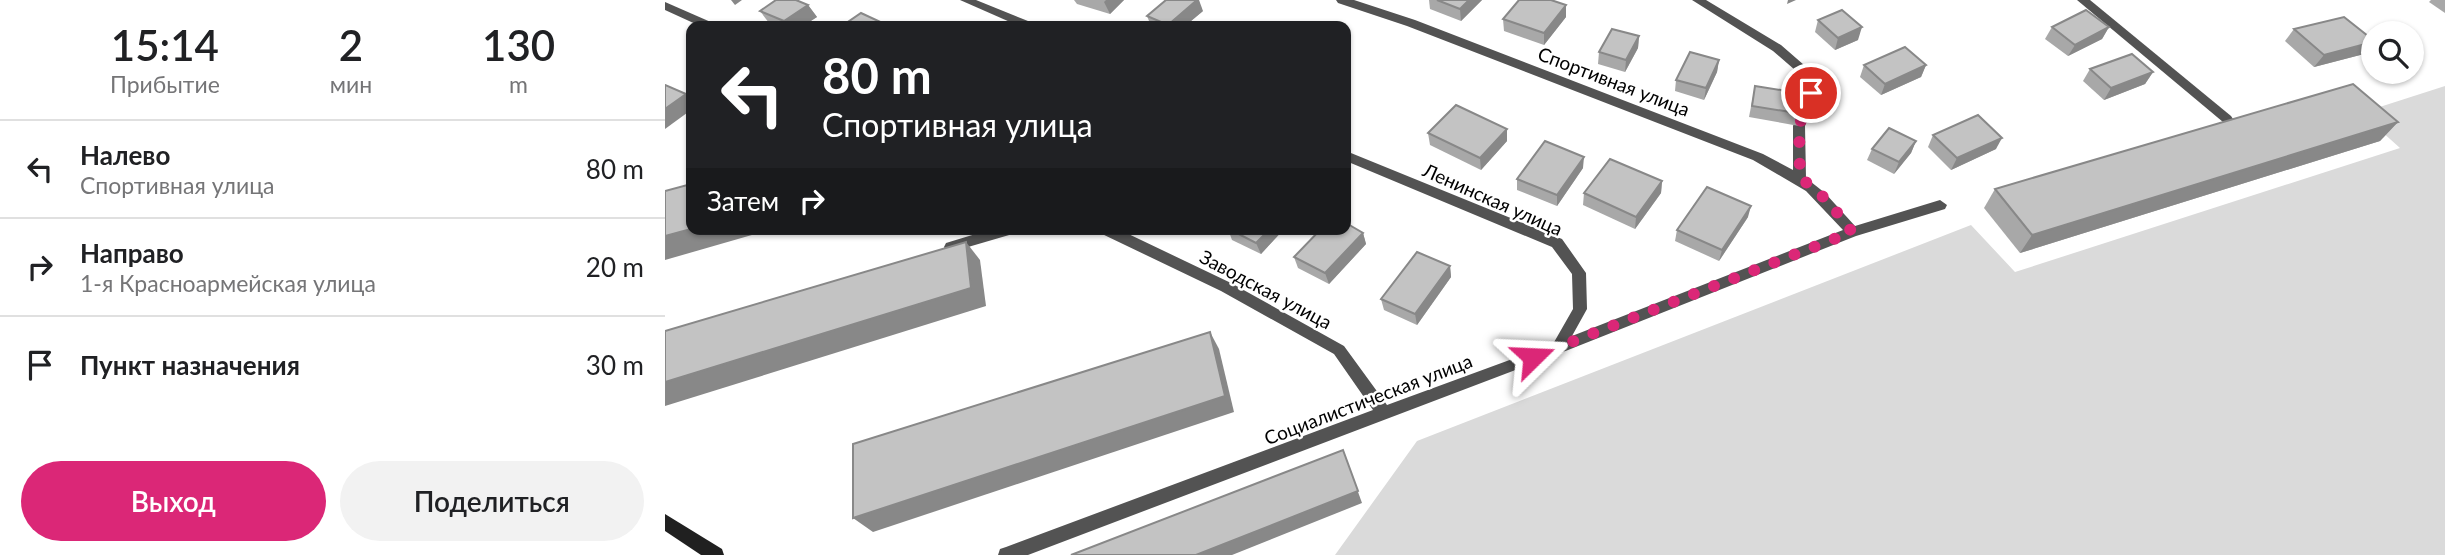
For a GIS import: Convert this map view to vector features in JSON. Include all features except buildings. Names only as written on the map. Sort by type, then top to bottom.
[{"type":"main road","points":[[665,522],[716,555]]},
{"type":"street","points":[[966,0],[1017,21]]},
{"type":"street","name":"Спортивная улица","points":[[1342,0],[1411,23],[1758,157],[1800,177],[1829,202],[1852,232]]},
{"type":"street","points":[[1698,0],[1777,48],[1800,68],[1811,93],[1799,126],[1800,177]]},
{"type":"street","points":[[2083,0],[2227,120]]},
{"type":"street","points":[[665,6],[698,21]]},
{"type":"street","name":"Ленинская улица","points":[[1351,158],[1557,243],[1579,273],[1580,309],[1557,348]]},
{"type":"street","name":"Социалистическая улица","points":[[1006,555],[1557,348],[1852,232],[1940,205]]},
{"type":"street","points":[[931,253],[990,235]]},
{"type":"street","name":"Заводская улица","points":[[1118,235],[1226,287],[1339,350],[1384,413]]},
{"type":"shaded area","points":[[2445,86],[2445,555],[1335,555],[1417,441],[1971,225],[2015,272],[2400,148],[2361,113]]},
{"type":"route","points":[[1533,357],[1852,232],[1829,202],[1800,177],[1799,126],[1811,93]]}]
